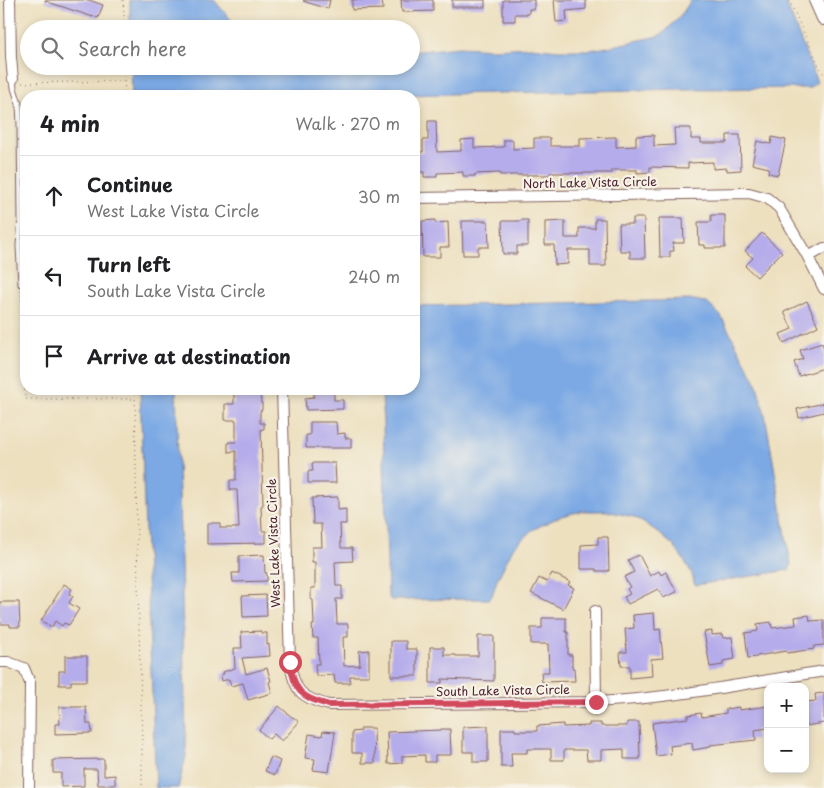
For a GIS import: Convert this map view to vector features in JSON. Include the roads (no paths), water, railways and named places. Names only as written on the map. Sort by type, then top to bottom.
[{"type":"main road","points":[[816,0],[824,18]]},
{"type":"street","points":[[10,0],[11,57],[14,81]]},
{"type":"street","name":"North Lake Vista Circle","points":[[420,198],[749,193],[766,198],[780,208],[808,257]]},
{"type":"street","points":[[824,248],[808,257],[820,273],[824,289]]},
{"type":"street","name":"West Lake Vista Circle","points":[[282,395],[290,662],[292,679],[302,694]]},
{"type":"street","points":[[595,611],[596,702]]},
{"type":"street","points":[[0,662],[8,662],[24,668],[30,683],[29,788]]},
{"type":"street","name":"South Lake Vista Circle","points":[[302,694],[313,701],[329,705],[596,702],[712,689],[824,671]]},
{"type":"lane","points":[[14,81],[19,104],[20,124]]},
{"type":"lane","points":[[20,233],[20,265]]},
{"type":"water","points":[[130,0],[214,0],[231,20],[130,20]]},
{"type":"water","points":[[691,0],[785,0],[817,82],[809,88],[420,95],[420,90],[132,90],[131,75],[420,75],[420,51],[459,47],[494,49],[531,47],[558,50],[590,50],[658,36],[666,31]]},
{"type":"water","points":[[695,300],[707,303],[721,316],[756,382],[765,414],[791,565],[789,570],[696,585],[692,574],[674,546],[655,530],[634,517],[606,511],[582,511],[561,516],[532,530],[513,548],[489,599],[391,600],[388,596],[382,395],[420,395],[420,306]]},
{"type":"water","points":[[140,395],[176,395],[186,736],[186,756],[178,788],[156,788]]}]
